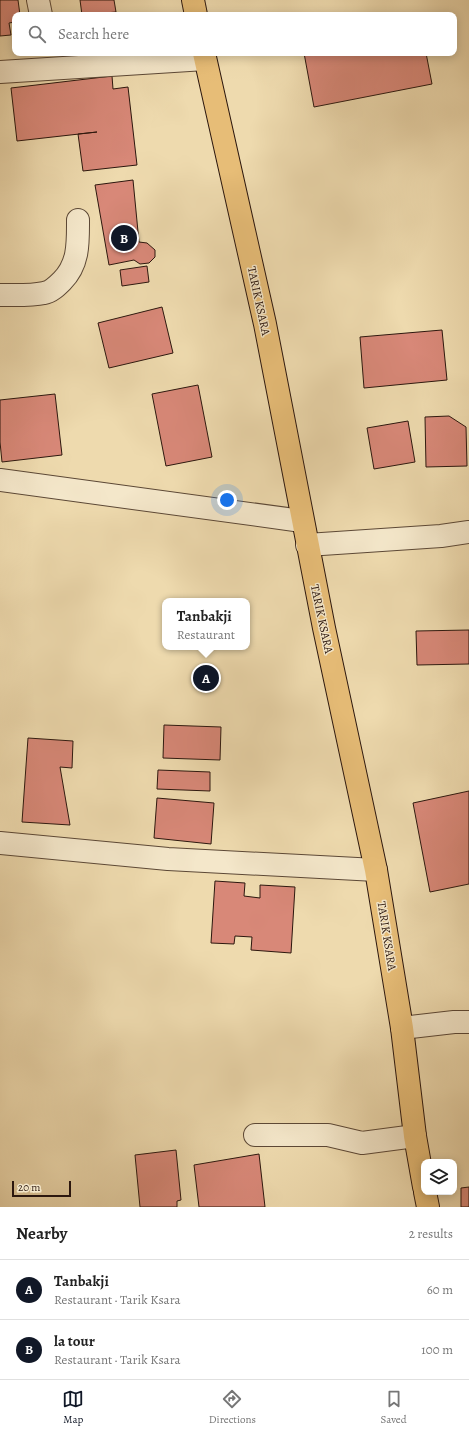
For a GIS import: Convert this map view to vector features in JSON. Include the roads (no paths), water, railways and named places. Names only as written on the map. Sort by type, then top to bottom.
[{"type":"main road","points":[[192,0],[195,12]]},
{"type":"main road","name":"TARIK KSARA","points":[[204,56],[265,324],[302,521],[376,870],[402,1028],[415,1136],[421,1170]]},
{"type":"main road","points":[[426,1195],[428,1207]]},
{"type":"street","points":[[38,0],[40,12]]},
{"type":"street","points":[[0,72],[52,61],[204,56]]},
{"type":"street","points":[[0,296],[45,293],[56,287],[74,265],[78,248],[78,220]]},
{"type":"street","points":[[0,480],[302,521]]},
{"type":"street","points":[[307,545],[441,536],[469,532]]},
{"type":"street","points":[[0,843],[168,859],[376,870]]},
{"type":"street","points":[[402,1028],[454,1022],[469,1022]]},
{"type":"street","points":[[255,1135],[328,1135],[362,1143],[415,1136]]},
{"type":"place","name":"la tour","points":[[124,238]]},
{"type":"place","name":"Tanbakji","points":[[206,678]]}]
